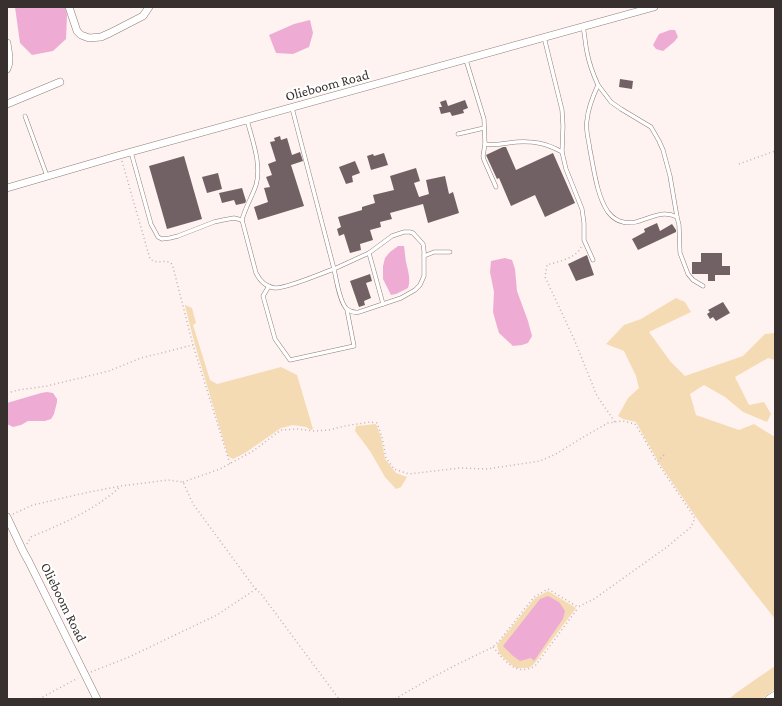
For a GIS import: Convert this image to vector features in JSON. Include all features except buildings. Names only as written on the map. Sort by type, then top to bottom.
[{"type":"street","points":[[69,7],[77,30],[81,35],[89,38],[110,33],[143,16],[149,7]]},
{"type":"street","name":"Olieboom Road","points":[[7,188],[120,155],[654,7]]},
{"type":"street","points":[[7,43],[9,58],[7,69]]},
{"type":"street","points":[[7,104],[60,82]]},
{"type":"street","name":"Olieboom Road","points":[[7,516],[97,699]]},
{"type":"street","points":[[769,699],[775,695]]},
{"type":"lane","points":[[583,27],[586,51],[598,85],[611,102],[650,127],[663,150],[670,176],[679,225],[680,253],[682,262],[693,280],[703,286]]},
{"type":"lane","points":[[544,38],[562,110],[562,152],[566,169],[582,209],[584,240],[593,260]]},
{"type":"lane","points":[[466,60],[483,113],[485,144],[483,156],[496,187]]},
{"type":"lane","points":[[598,85],[590,107],[587,128],[598,189],[608,212],[618,221],[625,223],[660,214],[669,214],[677,217]]},
{"type":"lane","points":[[269,286],[263,296],[275,339],[290,360],[354,346],[347,310],[334,269],[292,108]]},
{"type":"lane","points":[[25,116],[47,176]]},
{"type":"lane","points":[[247,120],[255,148],[258,172],[256,184],[242,220],[256,273],[259,279],[269,286],[276,288],[287,286],[334,269],[369,254],[392,236],[399,233],[410,232],[416,235],[423,244],[424,276],[420,285],[411,293],[401,298],[355,313],[347,310]]},
{"type":"lane","points":[[458,134],[484,128]]},
{"type":"lane","points":[[485,144],[498,145],[516,142],[533,142],[547,145],[562,152]]},
{"type":"lane","points":[[131,152],[151,224],[158,237],[166,239],[178,236],[223,220],[234,218],[242,220]]},
{"type":"lane","points":[[424,256],[434,252],[450,252]]},
{"type":"lane","points":[[369,254],[383,304]]},
{"type":"path","points":[[739,164],[775,151]]},
{"type":"path","points":[[120,155],[150,259],[156,262],[168,261],[173,267],[193,345],[230,464]]},
{"type":"path","points":[[584,240],[580,250],[565,260],[546,265],[545,278],[574,339],[598,396],[615,422]]},
{"type":"path","points":[[7,394],[18,390],[47,386],[110,371],[141,358],[193,345]]},
{"type":"path","points":[[7,516],[33,505],[89,492],[168,480],[183,482],[230,464],[253,451],[281,430],[329,430],[370,422],[377,423],[382,437],[386,458],[394,469],[409,474],[460,468],[487,469],[540,461],[556,454],[608,423],[623,421],[635,424],[657,462],[695,518],[691,527],[667,547],[594,599],[578,607],[535,666],[529,669],[516,668],[509,665],[493,647]]},
{"type":"path","points":[[657,462],[666,453]]},
{"type":"path","points":[[183,482],[193,504],[339,699]]},
{"type":"path","points":[[23,551],[31,537],[91,510],[121,486]]},
{"type":"path","points":[[39,699],[85,674],[128,657],[217,615],[256,589]]},
{"type":"path","points":[[395,699],[431,678],[493,647],[534,596],[548,589],[578,607]]},
{"type":"shaded area","points":[[15,7],[65,7],[67,15],[66,39],[53,51],[32,55],[20,43]]},
{"type":"shaded area","points":[[310,20],[313,33],[309,47],[293,54],[276,53],[269,35],[294,24]]},
{"type":"shaded area","points":[[670,30],[675,30],[678,37],[663,51],[656,49],[653,45],[659,34]]},
{"type":"shaded area","points":[[398,246],[404,246],[409,275],[409,285],[408,288],[391,295],[383,279],[383,266],[385,258]]},
{"type":"shaded area","points":[[505,258],[512,260],[515,269],[517,291],[532,336],[528,343],[522,345],[513,346],[499,333],[493,312],[494,292],[490,272],[491,261]]},
{"type":"shaded area","points":[[676,298],[685,302],[691,312],[649,332],[670,361],[685,376],[743,356],[765,334],[775,333],[775,360],[768,358],[735,377],[749,405],[764,402],[771,414],[767,422],[743,412],[725,397],[704,385],[690,394],[696,415],[739,430],[754,424],[775,437],[775,619],[700,523],[659,463],[636,422],[623,419],[618,416],[628,398],[639,388],[636,376],[624,351],[606,344],[624,325],[641,319]]},
{"type":"shaded area","points":[[185,305],[192,308],[196,323],[193,325],[210,380],[217,384],[281,367],[297,375],[313,429],[311,430],[306,427],[293,425],[281,428],[245,453],[233,459],[228,456],[195,345]]},
{"type":"shaded area","points":[[47,392],[53,393],[57,399],[54,414],[51,419],[45,421],[28,421],[13,427],[7,424],[7,403]]},
{"type":"shaded area","points":[[376,424],[381,437],[385,459],[396,473],[407,477],[401,487],[396,489],[385,477],[370,451],[355,431],[356,426]]},
{"type":"shaded area","points":[[548,591],[576,608],[534,664],[529,668],[516,668],[499,653],[497,645],[535,598]]},
{"type":"shaded area","points":[[548,596],[559,602],[565,611],[563,619],[534,661],[531,658],[520,661],[503,646],[540,599]]},
{"type":"shaded area","points":[[775,666],[775,689],[762,699],[729,699],[736,693]]}]
